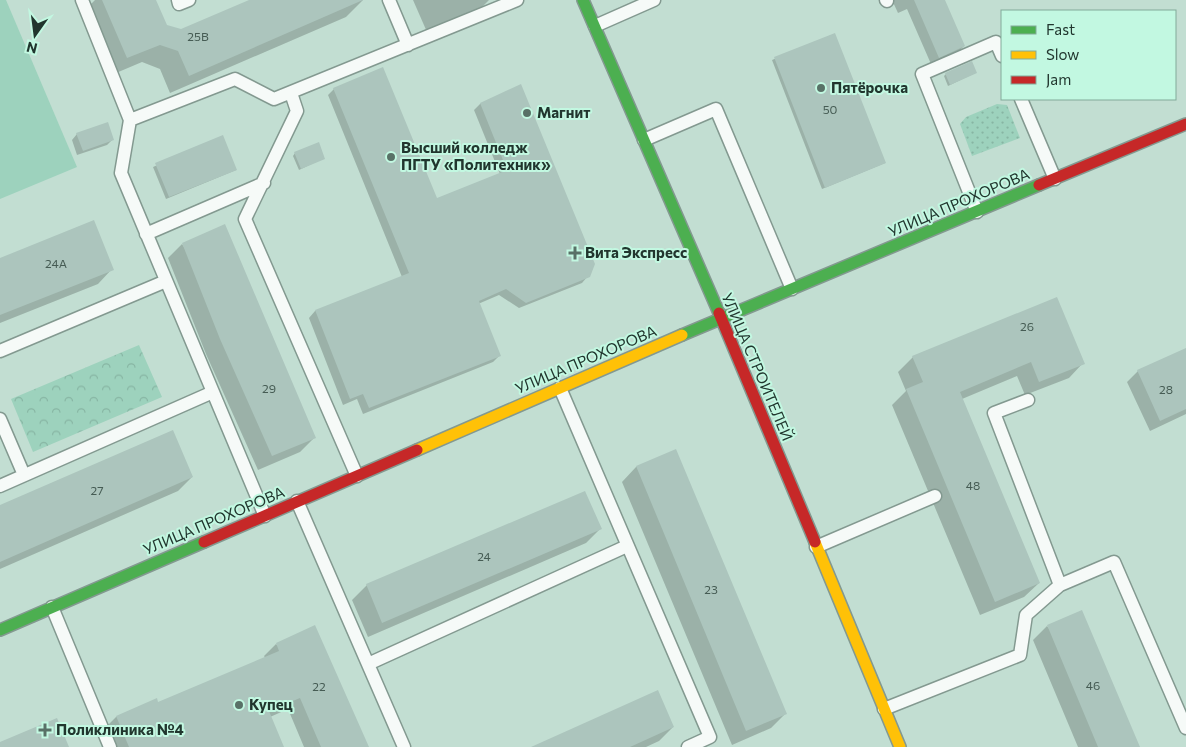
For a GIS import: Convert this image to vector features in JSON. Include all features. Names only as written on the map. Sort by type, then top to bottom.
[{"type":"street","name":"УЛИЦА СТРОИТЕЛЕЙ","points":[[584,0],[900,747]]},
{"type":"street","name":"УЛИЦА ПРОХОРОВА","points":[[0,630],[720,318],[1186,124]]},
{"type":"lane","points":[[82,0],[130,120],[120,174],[265,516]]},
{"type":"lane","points":[[178,0],[179,4],[189,0]]},
{"type":"lane","points":[[389,0],[408,45]]},
{"type":"lane","points":[[130,120],[235,79],[274,100],[517,0]]},
{"type":"lane","points":[[595,26],[654,0]]},
{"type":"lane","points":[[977,212],[922,74],[996,42],[1001,54]]},
{"type":"lane","points":[[291,93],[296,111],[264,183],[245,219],[357,476]]},
{"type":"lane","points":[[1021,100],[1055,179]]},
{"type":"lane","points":[[644,140],[716,109],[792,289]]},
{"type":"lane","points":[[146,234],[264,183]]},
{"type":"lane","points":[[0,351],[166,281]]},
{"type":"lane","points":[[560,388],[710,737],[688,747]]},
{"type":"lane","points":[[0,486],[213,392]]},
{"type":"lane","points":[[1028,400],[994,414],[1060,585]]},
{"type":"lane","points":[[0,419],[24,475]]},
{"type":"lane","points":[[816,547],[935,496]]},
{"type":"lane","points":[[297,501],[404,747]]},
{"type":"lane","points":[[368,664],[628,546]]},
{"type":"lane","points":[[884,709],[1020,655],[1026,616],[1060,585],[1114,562],[1186,728]]},
{"type":"lane","points":[[52,607],[110,747]]},
{"type":"green space","points":[[0,0],[6,0],[77,167],[0,199]]},
{"type":"green space","points":[[997,104],[1007,105],[1020,138],[972,156],[960,124],[966,117]]},
{"type":"green space","points":[[139,345],[162,397],[33,452],[11,399]]},
{"type":"building","points":[[102,0],[156,0],[167,25],[181,29],[249,0],[363,0],[189,76],[178,51],[160,45],[127,58]]},
{"type":"building","points":[[914,0],[945,0],[965,46],[939,58]]},
{"type":"building","points":[[835,33],[886,163],[825,188],[774,57]]},
{"type":"building","points":[[972,61],[977,73],[950,85],[945,73]]},
{"type":"building","points":[[383,67],[437,198],[507,170],[480,103],[521,84],[595,264],[590,277],[526,303],[506,289],[479,301],[501,356],[369,408],[363,394],[350,399],[315,310],[409,273],[333,88]]},
{"type":"building","points":[[108,122],[114,140],[83,151],[76,133]]},
{"type":"building","points":[[223,135],[237,170],[169,197],[155,163]]},
{"type":"building","points":[[319,142],[325,159],[301,169],[294,152]]},
{"type":"building","points":[[94,220],[114,270],[0,315],[0,258]]},
{"type":"building","points":[[225,224],[316,438],[272,456],[220,339],[182,243]]},
{"type":"building","points":[[1057,297],[1085,364],[1039,382],[1031,362],[960,392],[1040,583],[995,602],[906,389],[923,382],[912,356]]},
{"type":"building","points":[[1186,348],[1186,409],[1160,421],[1137,370]]},
{"type":"building","points":[[173,430],[193,477],[0,562],[0,505]]},
{"type":"building","points":[[676,449],[787,714],[746,731],[636,466]]},
{"type":"building","points":[[585,491],[602,529],[382,623],[366,584]]},
{"type":"building","points":[[1082,610],[1140,747],[1098,747],[1047,625]]},
{"type":"building","points":[[315,625],[369,747],[321,747],[300,698],[269,711],[284,747],[129,747],[116,716],[157,698],[158,702],[279,651],[276,643]]},
{"type":"building","points":[[658,690],[674,727],[630,747],[531,747]]},
{"type":"building","name":"Поликлиника №4","points":[[57,718],[69,747],[0,747],[0,742]]},
{"type":"traffic: fast","points":[[583,0],[719,313]]},
{"type":"traffic: fast","points":[[682,335],[1039,185]]},
{"type":"traffic: fast","points":[[0,630],[204,542]]},
{"type":"traffic: slow","points":[[417,450],[682,335]]},
{"type":"traffic: slow","points":[[815,542],[900,747]]},
{"type":"traffic: jam","points":[[1039,185],[1186,124]]},
{"type":"traffic: jam","points":[[719,313],[815,542]]},
{"type":"traffic: jam","points":[[204,542],[417,450]]},
{"type":"place","name":"Пятёрочка","points":[[821,88]]},
{"type":"place","name":"Магнит","points":[[527,113]]},
{"type":"place","name":"Высший колледж ПГТУ «Политехник»","points":[[391,157]]},
{"type":"place","name":"Вита Экспресс","points":[[575,253]]},
{"type":"place","name":"Купец","points":[[239,705]]},
{"type":"place","name":"Поликлиника №4","points":[[45,730]]}]
